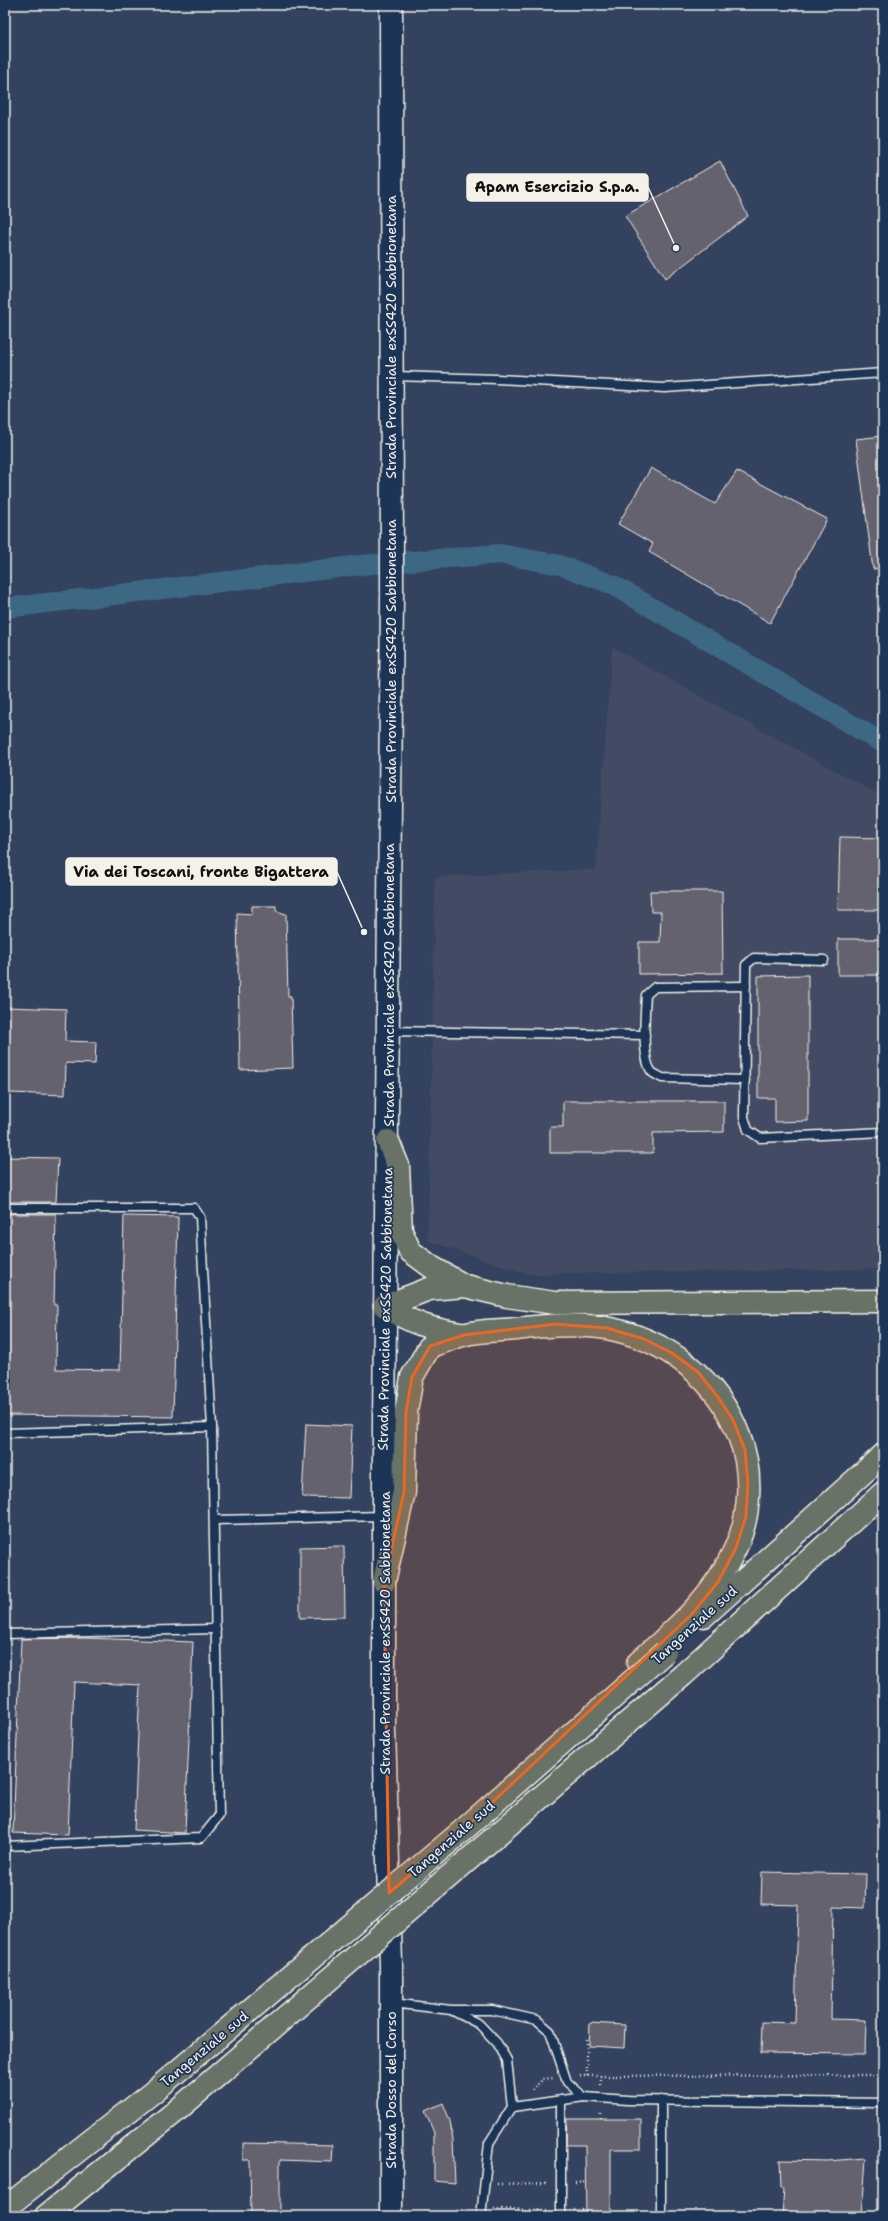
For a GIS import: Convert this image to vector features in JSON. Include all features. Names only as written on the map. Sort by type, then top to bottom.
[{"type":"highway","points":[[388,1140],[398,1166],[400,1231],[410,1251],[433,1268],[465,1286],[507,1296],[555,1303],[883,1301]]},
{"type":"highway","points":[[385,1306],[429,1289],[465,1286]]},
{"type":"highway","points":[[385,1306],[406,1320],[431,1330],[464,1334]]},
{"type":"highway","points":[[384,1582],[404,1492],[406,1412],[412,1377],[430,1346],[464,1334],[555,1324],[607,1328],[644,1339],[672,1353],[698,1372],[718,1397],[733,1420],[745,1450],[748,1484],[746,1516],[736,1548],[718,1582],[692,1614],[661,1648]]},
{"type":"highway","name":"Tangenziale sud","points":[[5,2208],[153,2092],[461,1832],[661,1648],[883,1455]]},
{"type":"highway","name":"Tangenziale sud","points":[[46,2216],[175,2112],[683,1675],[883,1492]]},
{"type":"highway","points":[[60,2216],[77,2198],[175,2112]]},
{"type":"main road","name":"Strada Provinciale exSS420 Sabbionetana","points":[[391,5],[392,596],[384,1516],[384,1728],[391,1964]]},
{"type":"main road","name":"Strada Dosso del Corso","points":[[391,1964],[391,2216]]},
{"type":"lane","points":[[391,376],[497,379],[665,388],[883,373]]},
{"type":"lane","points":[[824,960],[754,958],[746,965],[744,1117],[748,1130],[760,1138],[883,1132]]},
{"type":"lane","points":[[745,1080],[662,1078],[652,1071],[646,1060],[646,995],[655,986],[746,986]]},
{"type":"lane","points":[[388,1031],[646,1035]]},
{"type":"lane","points":[[5,1208],[194,1208],[200,1217],[212,1427],[219,1816],[201,1838],[5,1846]]},
{"type":"lane","points":[[5,1433],[212,1427]]},
{"type":"lane","points":[[214,1520],[384,1516]]},
{"type":"lane","points":[[5,1634],[216,1630]]},
{"type":"lane","points":[[391,2002],[452,2010],[492,2010],[537,2020],[550,2031],[567,2082],[584,2097]]},
{"type":"lane","points":[[452,2010],[479,2024],[497,2043],[507,2060],[512,2107],[489,2143],[481,2213]]},
{"type":"lane","points":[[512,2107],[584,2097],[661,2100],[883,2103]]},
{"type":"lane","points":[[561,2100],[561,2213]]},
{"type":"lane","points":[[661,2100],[661,2216]]},
{"type":"path","points":[[587,2076],[587,2038],[589,2038]]},
{"type":"path","points":[[484,2185],[586,2181]]},
{"type":"path","points":[[481,2213],[561,2213],[586,2210]]},
{"type":"highlighted area","points":[[555,1324],[607,1328],[644,1339],[672,1353],[698,1372],[718,1397],[733,1420],[745,1450],[748,1484],[746,1516],[736,1548],[718,1582],[692,1614],[461,1832],[389,1893],[384,1582],[404,1492],[406,1412],[412,1377],[430,1346],[464,1335]]},
{"type":"shaded area","points":[[612,647],[883,797],[883,1269],[529,1274],[428,1241],[435,877],[596,869]]},
{"type":"building","points":[[720,161],[748,216],[665,279],[625,216]]},
{"type":"building","points":[[883,436],[883,568],[873,569],[856,439]]},
{"type":"building","points":[[651,468],[715,504],[737,471],[827,519],[770,623],[649,552],[653,544],[618,524]]},
{"type":"building","points":[[840,837],[883,838],[883,910],[838,910]]},
{"type":"building","points":[[650,891],[722,891],[723,973],[639,974],[639,942],[660,942],[661,912],[651,912]]},
{"type":"building","points":[[252,906],[276,906],[276,911],[286,914],[288,996],[291,996],[293,1068],[240,1070],[237,913],[252,914]]},
{"type":"building","points":[[838,939],[883,939],[883,975],[838,975]]},
{"type":"building","points":[[808,975],[808,1121],[775,1122],[775,1098],[758,1098],[758,976]]},
{"type":"building","points":[[5,1007],[66,1009],[65,1041],[96,1042],[95,1064],[66,1063],[65,1095],[9,1093],[9,1064],[5,1064]]},
{"type":"building","points":[[563,1101],[724,1101],[724,1132],[653,1133],[653,1153],[550,1153],[550,1127],[563,1127]]},
{"type":"building","points":[[5,1157],[58,1158],[56,1202],[7,1202],[7,1196],[5,1196]]},
{"type":"building","points":[[7,1214],[56,1214],[54,1305],[57,1305],[56,1369],[120,1370],[124,1216],[178,1217],[173,1417],[5,1415]]},
{"type":"building","points":[[306,1424],[352,1426],[349,1498],[302,1497]]},
{"type":"building","points":[[344,1546],[345,1617],[300,1618],[300,1547]]},
{"type":"building","points":[[87,1638],[193,1642],[185,1833],[134,1830],[140,1685],[74,1682],[68,1835],[13,1833],[21,1639]]},
{"type":"building","points":[[762,1872],[866,1874],[865,1908],[833,1907],[831,2019],[866,2020],[865,2054],[761,2053],[762,2022],[795,2023],[798,1905],[761,1904]]},
{"type":"building","points":[[590,2023],[625,2025],[624,2048],[589,2046]]},
{"type":"building","points":[[443,2103],[450,2121],[453,2140],[455,2183],[434,2181],[434,2133],[425,2111]]},
{"type":"building","points":[[567,2119],[641,2119],[641,2149],[611,2149],[611,2216],[586,2216],[585,2145],[566,2145]]},
{"type":"building","points":[[243,2143],[333,2145],[332,2162],[280,2160],[280,2216],[251,2216],[250,2160],[243,2160]]},
{"type":"building","points":[[866,2158],[862,2216],[782,2216],[784,2188],[781,2188],[780,2160],[827,2161]]},
{"type":"waterway","points":[[5,608],[361,565],[500,554],[560,565],[613,585],[883,743]]},
{"type":"place","name":"Apam Esercizio S.p.a.","points":[[676,248]]},
{"type":"place","name":"Via dei Toscani, fronte Bigattera","points":[[364,932]]}]
